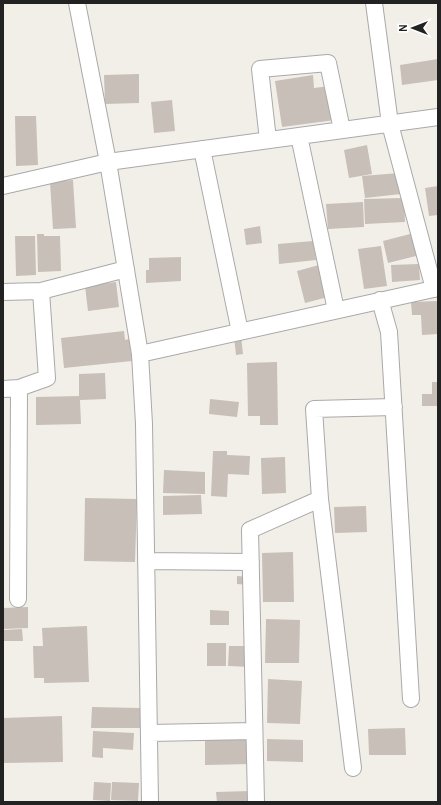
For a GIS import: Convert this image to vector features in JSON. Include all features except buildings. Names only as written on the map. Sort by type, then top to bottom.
[{"type":"street","points":[[77,3],[108,162],[140,354],[144,424],[150,802]]},
{"type":"street","points":[[140,354],[436,288],[390,124],[374,3]]},
{"type":"street","points":[[268,140],[260,69],[328,63],[342,130]]},
{"type":"street","points":[[3,186],[108,162],[438,117]]},
{"type":"street","points":[[298,136],[336,310]]},
{"type":"street","points":[[202,149],[240,332]]},
{"type":"street","points":[[3,292],[41,291],[126,269]]},
{"type":"street","points":[[18,599],[11,388],[47,378],[41,291]]},
{"type":"street","points":[[380,300],[389,332],[411,700]]},
{"type":"street","points":[[353,768],[320,499],[314,409],[394,407]]},
{"type":"street","points":[[256,802],[250,530],[320,499]]},
{"type":"street","points":[[146,561],[251,562]]},
{"type":"street","points":[[149,733],[254,731]]}]
